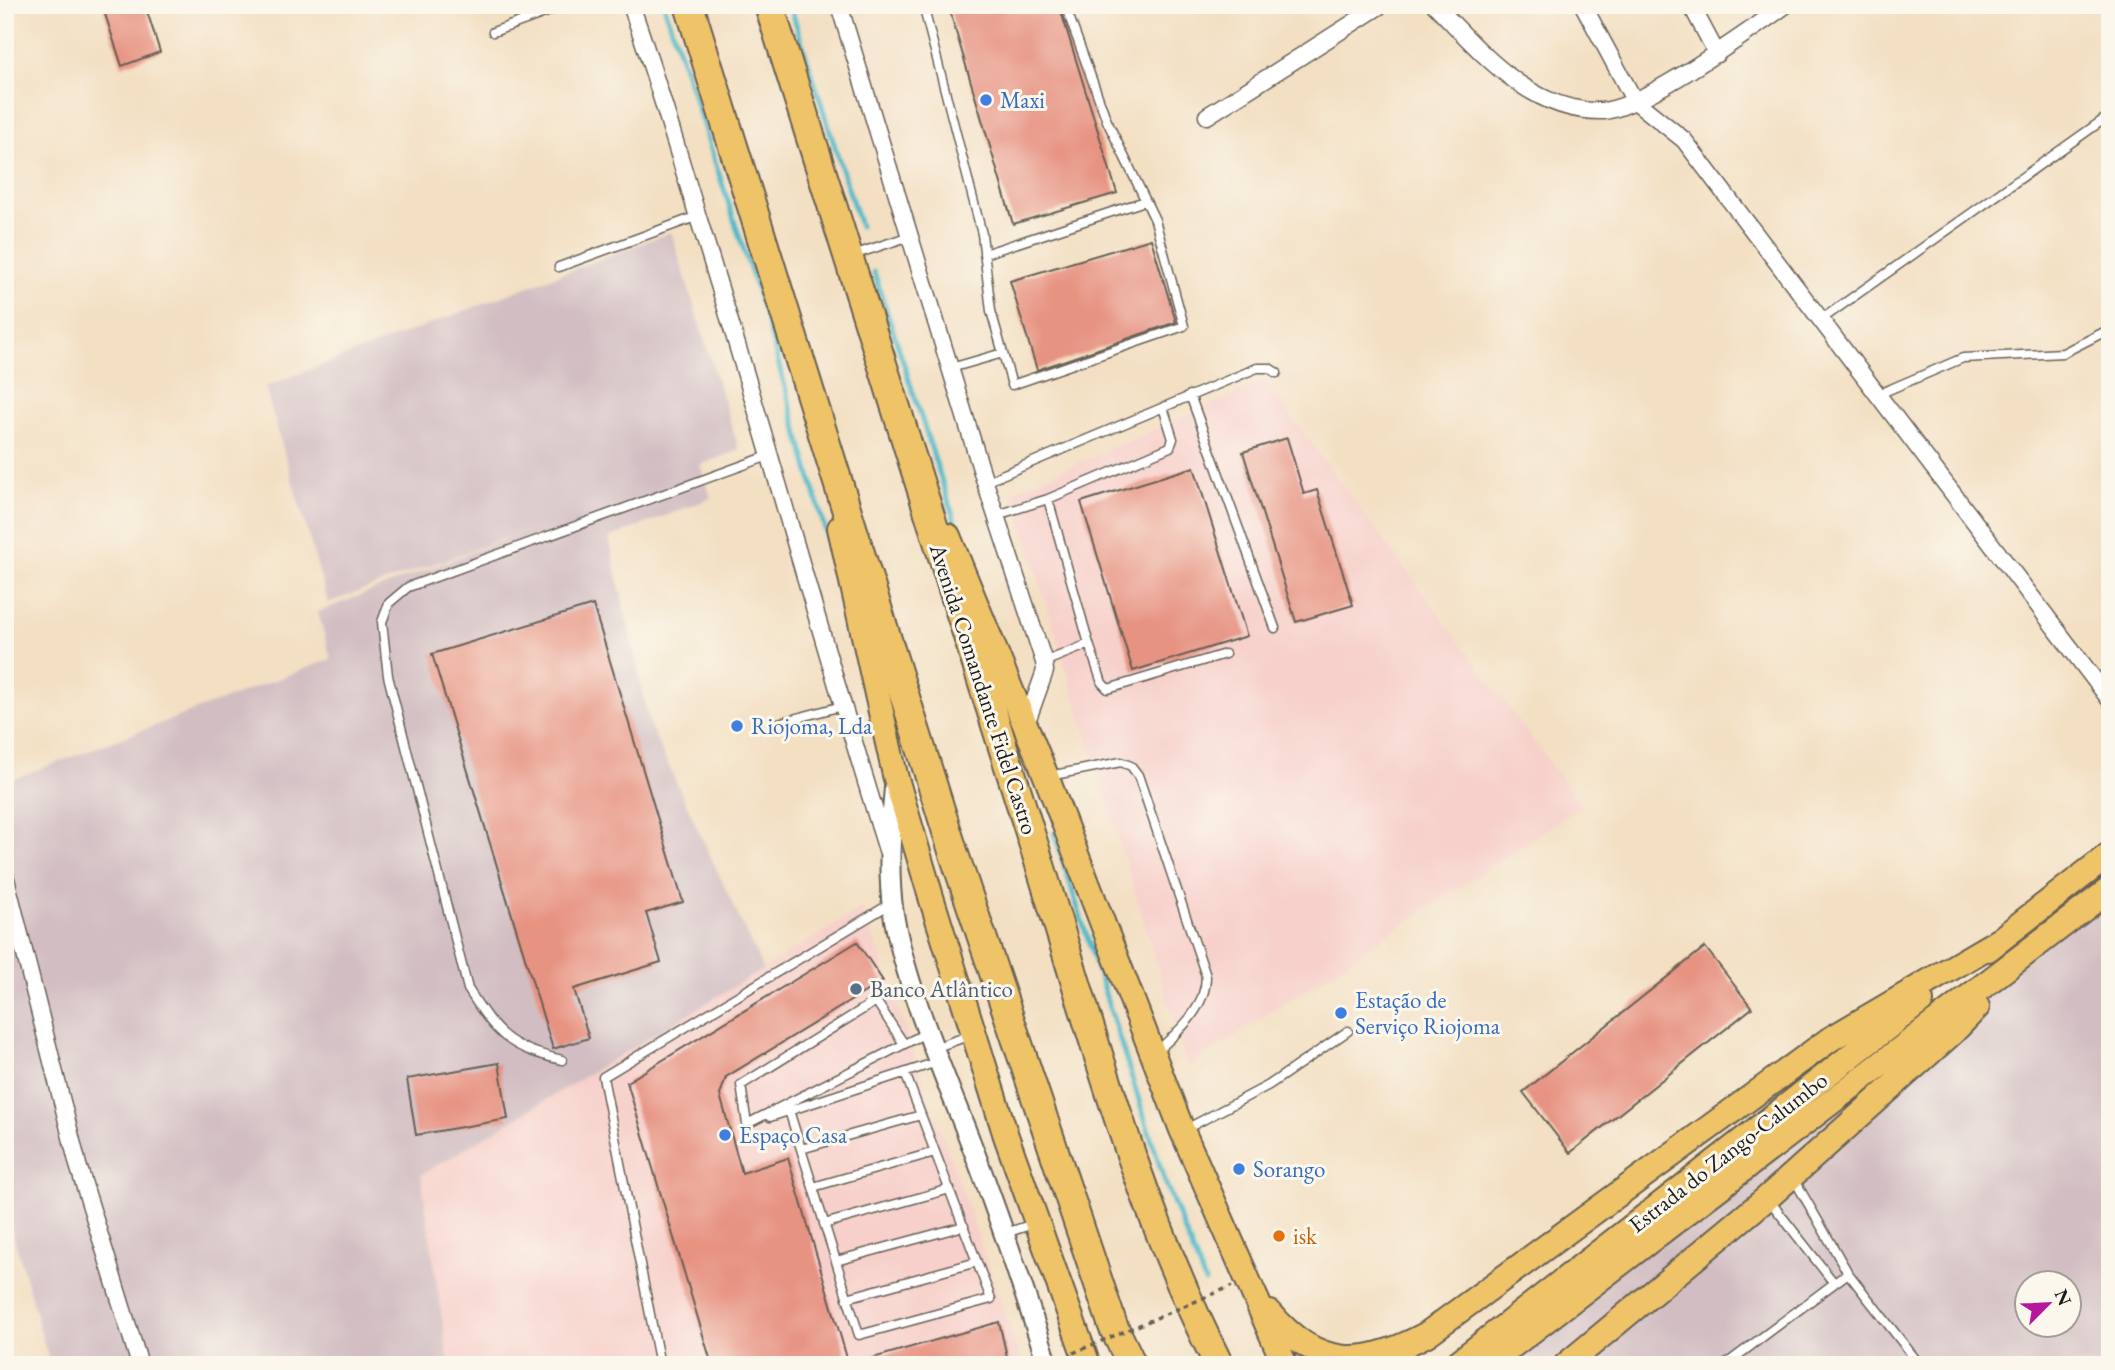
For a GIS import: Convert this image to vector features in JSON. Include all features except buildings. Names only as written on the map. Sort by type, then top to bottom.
[{"type":"highway","points":[[689,5],[953,851],[1113,1326],[1132,1365]]},
{"type":"highway","name":"Avenida Comandante Fidel Castro","points":[[769,5],[874,348],[1149,1206],[1185,1296],[1219,1365]]},
{"type":"main road","points":[[874,348],[1046,776],[1182,1130],[1226,1236],[1285,1365]]},
{"type":"main road","points":[[802,374],[853,584],[895,775],[974,1034],[1081,1359]]},
{"type":"main road","points":[[1226,1236],[1254,1290],[1290,1337],[1309,1350],[1332,1358],[1354,1361],[1391,1353],[1427,1334],[1829,1041],[2001,939],[2110,854]]},
{"type":"main road","points":[[1566,1365],[1767,1198],[1954,1031],[2020,960],[2110,889]]},
{"type":"main road","name":"Estrada do Zango-Calumbo","points":[[1457,1363],[2001,939]]},
{"type":"main road","name":"Estrada do Zango-Calumbo","points":[[1487,1365],[2020,960]]},
{"type":"street","points":[[631,5],[660,86],[771,455],[842,706],[889,856]]},
{"type":"street","points":[[839,5],[985,482],[1044,662],[1045,671],[1025,727]]},
{"type":"street","points":[[1207,116],[1381,5]]},
{"type":"street","points":[[1434,5],[1499,70],[1532,92],[1563,105],[1603,111],[1634,100],[1717,54],[1786,5]]},
{"type":"street","points":[[1583,5],[1634,100],[1684,141],[2110,700]]},
{"type":"street","points":[[1691,5],[1717,54]]},
{"type":"street","points":[[895,775],[889,856],[893,903],[906,962],[934,1047],[1006,1233],[1048,1365]]},
{"type":"street","points":[[5,875],[78,1165],[140,1365]]},
{"type":"lane","points":[[493,32],[565,5]]},
{"type":"lane","points":[[923,5],[982,234],[991,311],[1012,386],[1184,326],[1155,220],[1107,121],[1065,5]]},
{"type":"lane","points":[[1822,319],[2110,115]]},
{"type":"lane","points":[[984,254],[1145,201]]},
{"type":"lane","points":[[559,267],[698,216]]},
{"type":"lane","points":[[847,257],[910,236]]},
{"type":"lane","points":[[1879,394],[1963,358],[2063,353],[2110,329]]},
{"type":"lane","points":[[951,368],[1003,352]]},
{"type":"lane","points":[[985,482],[1257,368],[1269,368],[1278,373]]},
{"type":"lane","points":[[1190,396],[1275,628]]},
{"type":"lane","points":[[997,515],[1048,499],[1170,447],[1173,439],[1163,407]]},
{"type":"lane","points":[[562,1060],[529,1052],[514,1045],[491,1025],[468,989],[388,676],[382,622],[389,603],[408,587],[771,455]]},
{"type":"lane","points":[[1048,499],[1089,644],[1102,683],[1108,689],[1225,654]]},
{"type":"lane","points":[[1044,662],[1089,644]]},
{"type":"lane","points":[[778,723],[842,706]]},
{"type":"lane","points":[[1046,776],[1122,762],[1131,766],[1138,775],[1206,976],[1205,995],[1191,1016],[1153,1055]]},
{"type":"lane","points":[[660,1365],[603,1077],[893,903]]},
{"type":"lane","points":[[904,1045],[876,1001],[741,1085],[747,1124],[788,1108],[905,1073],[934,1047]]},
{"type":"lane","points":[[1182,1130],[1269,1085],[1348,1031]]},
{"type":"lane","points":[[788,1108],[904,1045],[934,1047],[974,1034]]},
{"type":"lane","points":[[788,1108],[859,1335],[991,1299],[905,1073]]},
{"type":"lane","points":[[801,1149],[921,1115]]},
{"type":"lane","points":[[813,1187],[935,1152]]},
{"type":"lane","points":[[1792,1175],[1848,1273],[1920,1365]]},
{"type":"lane","points":[[824,1224],[950,1189]]},
{"type":"lane","points":[[1767,1198],[1834,1283]]},
{"type":"lane","points":[[1006,1233],[1036,1223]]},
{"type":"lane","points":[[836,1261],[964,1226]]},
{"type":"lane","points":[[847,1298],[977,1262]]},
{"type":"lane","points":[[1726,1365],[1848,1273]]},
{"type":"path","points":[[1081,1359],[1232,1286]]},
{"type":"shaded area","points":[[671,232],[739,450],[700,465],[711,498],[609,538],[650,726],[763,969],[421,1175],[449,1365],[50,1365],[5,1205],[5,782],[331,659],[318,612],[546,523],[328,603],[265,387]]},
{"type":"shaded area","points":[[1265,381],[1582,806],[1188,1067],[1012,492]]},
{"type":"shaded area","points":[[2110,881],[2110,1365],[1501,1365]]},
{"type":"shaded area","points":[[863,908],[1023,1365],[449,1365],[421,1175]]},
{"type":"waterway","points":[[664,5],[765,315],[842,590]]},
{"type":"waterway","points":[[790,5],[860,226]]},
{"type":"waterway","points":[[874,272],[959,534]]},
{"type":"waterway","points":[[1054,833],[1165,1182],[1205,1282]]},
{"type":"place","name":"Maxi","points":[[986,100]]},
{"type":"place","name":"Riojoma, Lda","points":[[737,726]]},
{"type":"place","name":"Banco Atlântico","points":[[856,989]]},
{"type":"place","name":"Estação de Serviço Riojoma","points":[[1341,1013]]},
{"type":"place","name":"Espaço Casa","points":[[725,1135]]},
{"type":"place","name":"Sorango","points":[[1239,1169]]},
{"type":"place","name":"isk","points":[[1279,1236]]}]
